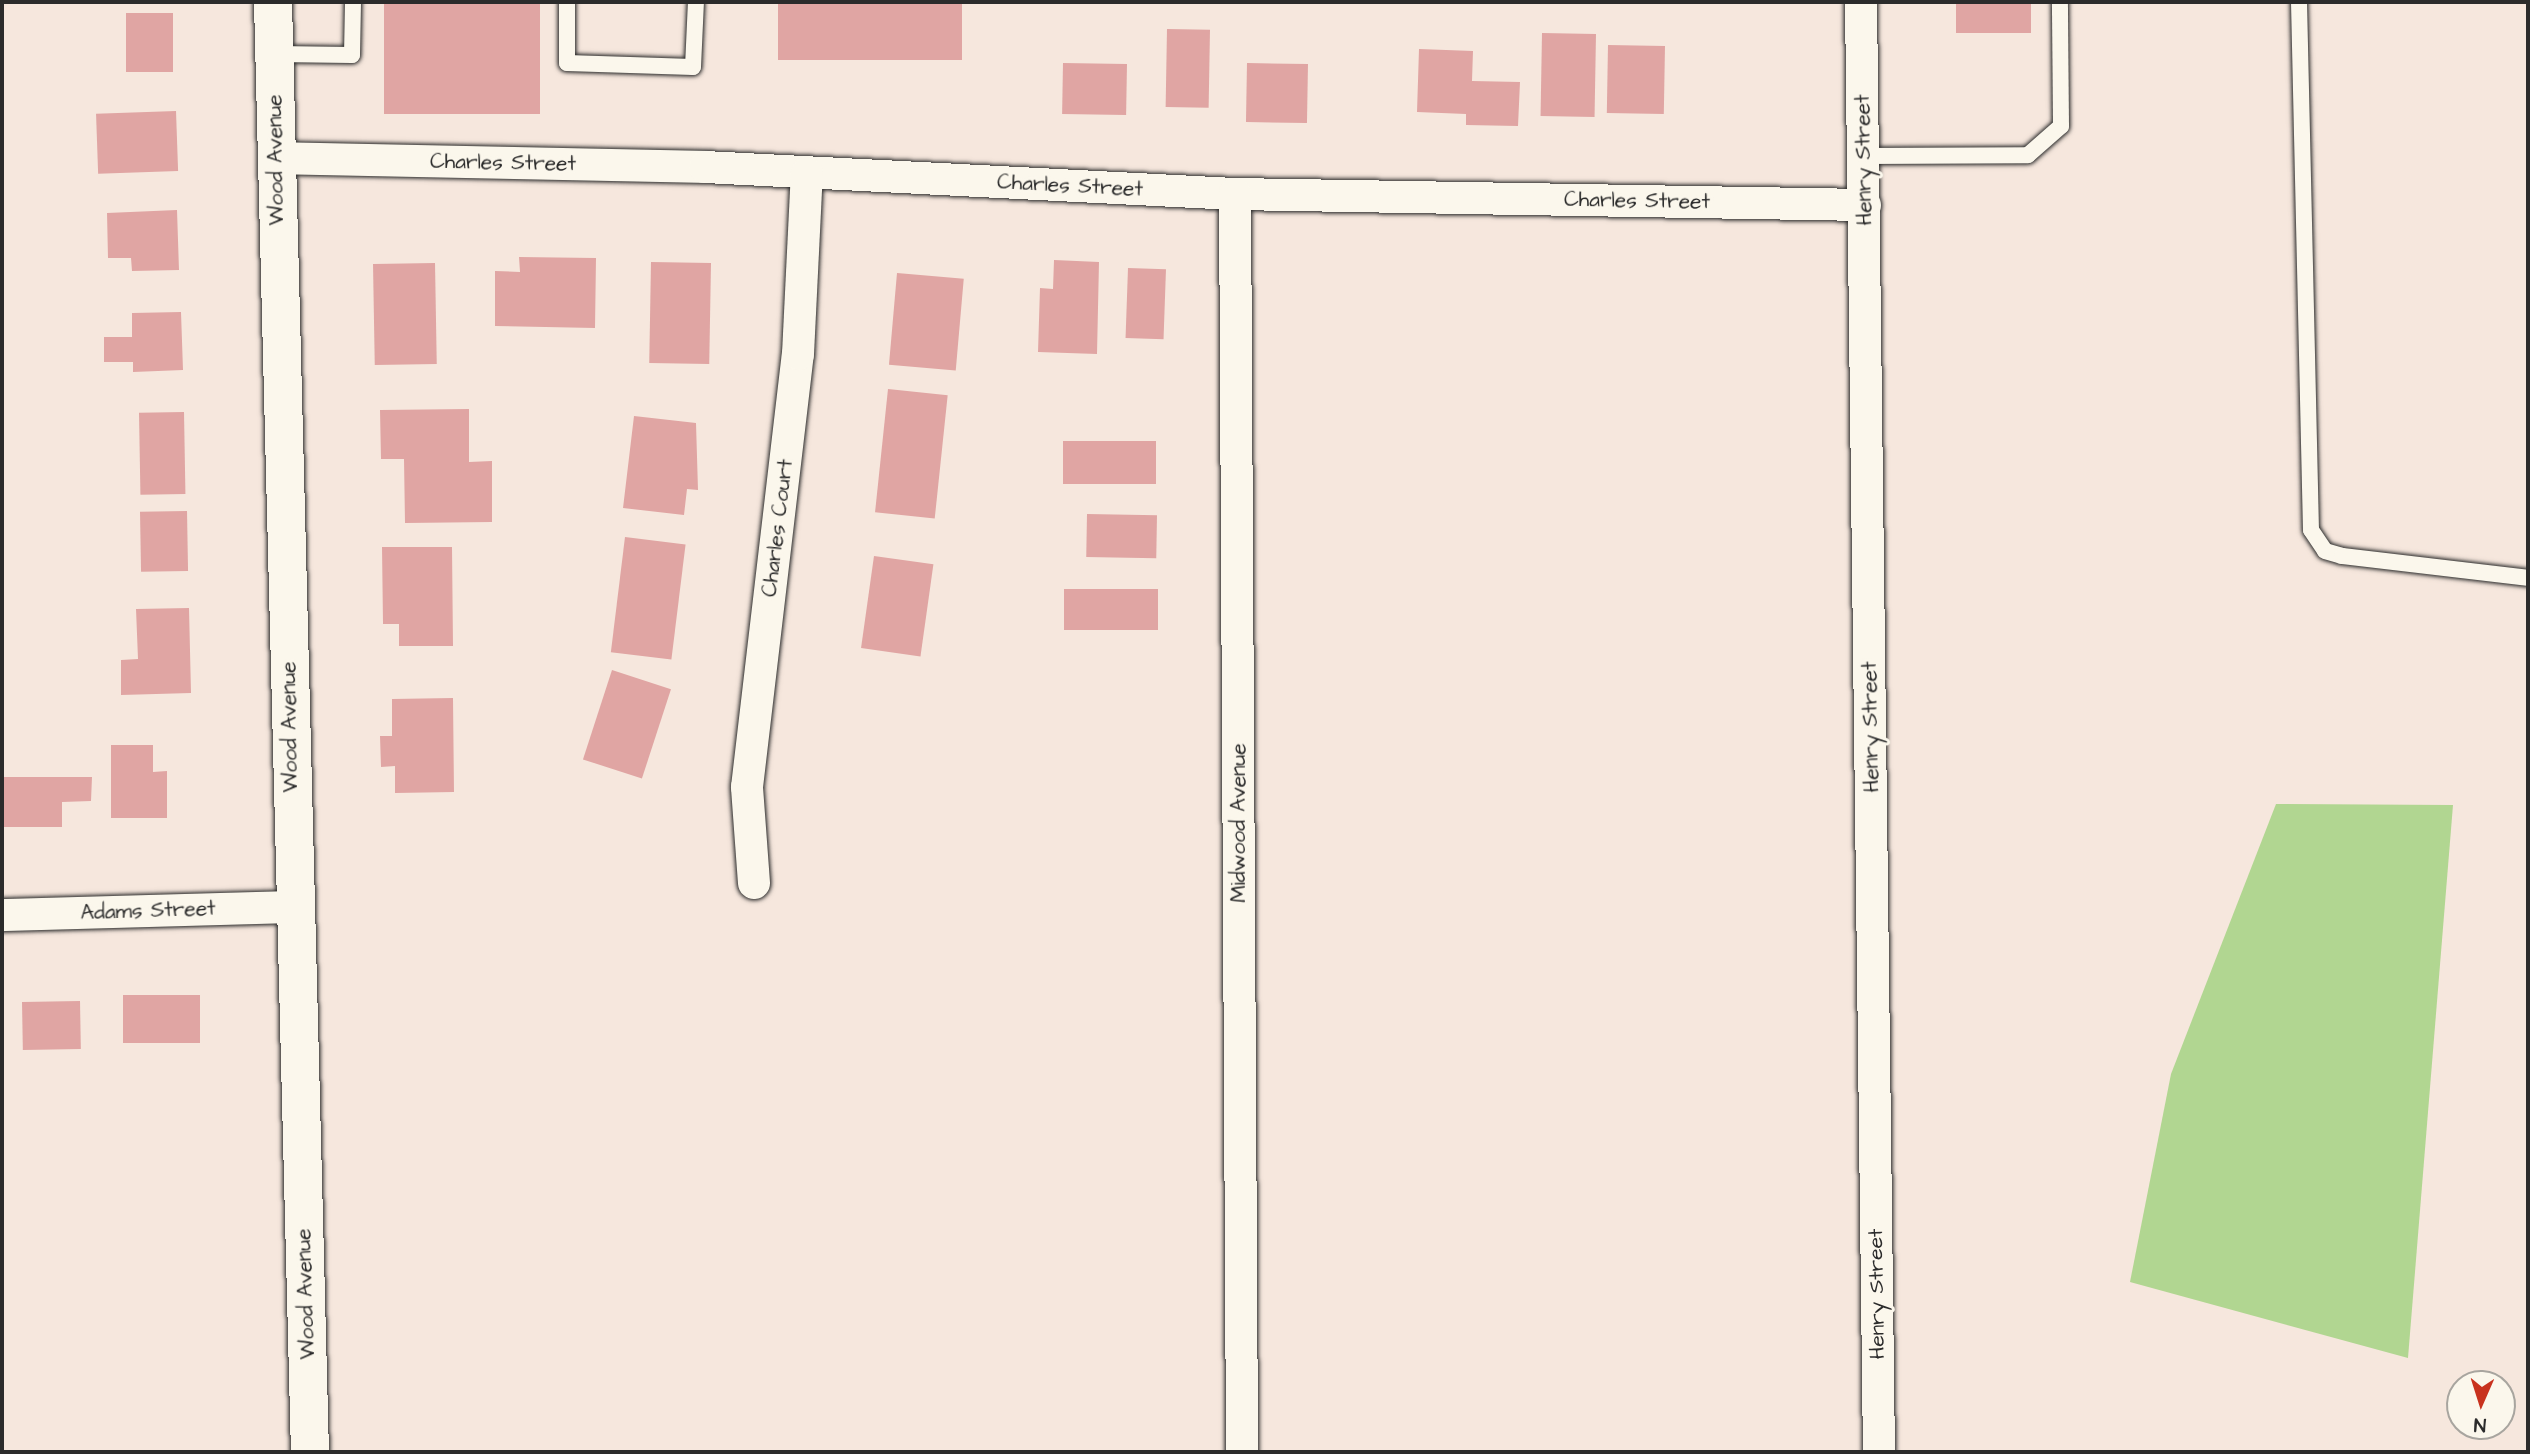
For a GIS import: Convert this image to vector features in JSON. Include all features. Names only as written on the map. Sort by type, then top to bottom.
[{"type":"street","name":"Wood Avenue","points":[[273,2],[310,1452]]},
{"type":"street","name":"Henry Street","points":[[1861,2],[1878,1452]]},
{"type":"street","name":"Charles Street","points":[[275,158],[807,173],[1235,194],[1865,205]]},
{"type":"street","name":"Charles Court","points":[[754,883],[747,787],[798,354],[807,173]]},
{"type":"street","name":"Midwood Avenue","points":[[1235,194],[1242,1452]]},
{"type":"street","name":"Adams Street","points":[[2,915],[294,907]]},
{"type":"lane","points":[[274,54],[352,55],[353,2]]},
{"type":"lane","points":[[567,2],[567,63],[693,67],[696,2]]},
{"type":"lane","points":[[1864,156],[2028,155],[2061,126],[2060,2]]},
{"type":"lane","points":[[2300,2],[2311,530],[2325,551],[2342,556],[2528,578]]},
{"type":"green space","points":[[2276,804],[2453,805],[2408,1358],[2130,1282],[2171,1074]]},
{"type":"building","points":[[384,2],[540,2],[540,114],[384,114]]},
{"type":"building","points":[[778,2],[962,2],[962,60],[778,60]]},
{"type":"building","points":[[1956,2],[2031,2],[2031,33],[1956,33]]},
{"type":"building","points":[[126,13],[173,13],[173,72],[126,72]]},
{"type":"building","points":[[1167,29],[1210,30],[1209,108],[1166,107]]},
{"type":"building","points":[[1542,33],[1596,34],[1595,117],[1541,116]]},
{"type":"building","points":[[1608,45],[1665,46],[1664,114],[1607,113]]},
{"type":"building","points":[[1419,49],[1473,51],[1472,81],[1520,82],[1518,126],[1466,125],[1466,114],[1417,112]]},
{"type":"building","points":[[1063,63],[1127,64],[1126,115],[1062,114]]},
{"type":"building","points":[[1247,63],[1308,64],[1307,123],[1246,122]]},
{"type":"building","points":[[176,111],[178,171],[98,174],[96,114]]},
{"type":"building","points":[[177,210],[179,270],[132,271],[131,258],[108,258],[107,213]]},
{"type":"building","points":[[519,257],[596,258],[595,328],[495,326],[495,271],[520,272]]},
{"type":"building","points":[[1054,260],[1099,262],[1097,354],[1038,352],[1040,288],[1053,289]]},
{"type":"building","points":[[651,262],[711,263],[709,364],[649,363]]},
{"type":"building","points":[[435,263],[437,364],[375,365],[373,264]]},
{"type":"building","points":[[1128,268],[1166,269],[1164,339],[1126,338]]},
{"type":"building","points":[[897,273],[964,279],[956,370],[889,365]]},
{"type":"building","points":[[181,312],[183,370],[133,372],[133,362],[104,362],[104,337],[132,337],[132,313]]},
{"type":"building","points":[[888,389],[948,395],[935,519],[875,512]]},
{"type":"building","points":[[469,409],[469,462],[492,461],[492,522],[405,523],[404,459],[381,459],[380,410]]},
{"type":"building","points":[[184,412],[185,494],[140,495],[139,413]]},
{"type":"building","points":[[634,416],[696,423],[698,490],[687,489],[684,515],[623,508]]},
{"type":"building","points":[[1063,441],[1156,441],[1156,484],[1063,484]]},
{"type":"building","points":[[187,511],[188,571],[141,572],[140,512]]},
{"type":"building","points":[[1087,514],[1157,515],[1156,558],[1086,557]]},
{"type":"building","points":[[625,537],[686,544],[671,660],[611,652]]},
{"type":"building","points":[[382,547],[452,547],[453,646],[399,646],[399,624],[383,624]]},
{"type":"building","points":[[874,556],[933,564],[920,656],[861,648]]},
{"type":"building","points":[[1064,589],[1158,589],[1158,630],[1064,630]]},
{"type":"building","points":[[189,608],[191,693],[121,695],[121,660],[138,659],[136,609]]},
{"type":"building","points":[[612,670],[671,689],[642,779],[583,759]]},
{"type":"building","points":[[453,698],[454,792],[395,793],[395,766],[381,767],[380,736],[392,736],[392,699]]},
{"type":"building","points":[[111,745],[153,745],[153,772],[167,771],[167,818],[111,818]]},
{"type":"building","points":[[2,777],[92,777],[91,801],[62,802],[62,827],[2,827]]},
{"type":"building","points":[[123,995],[200,995],[200,1043],[123,1043]]},
{"type":"building","points":[[80,1001],[81,1049],[23,1050],[22,1002]]}]
